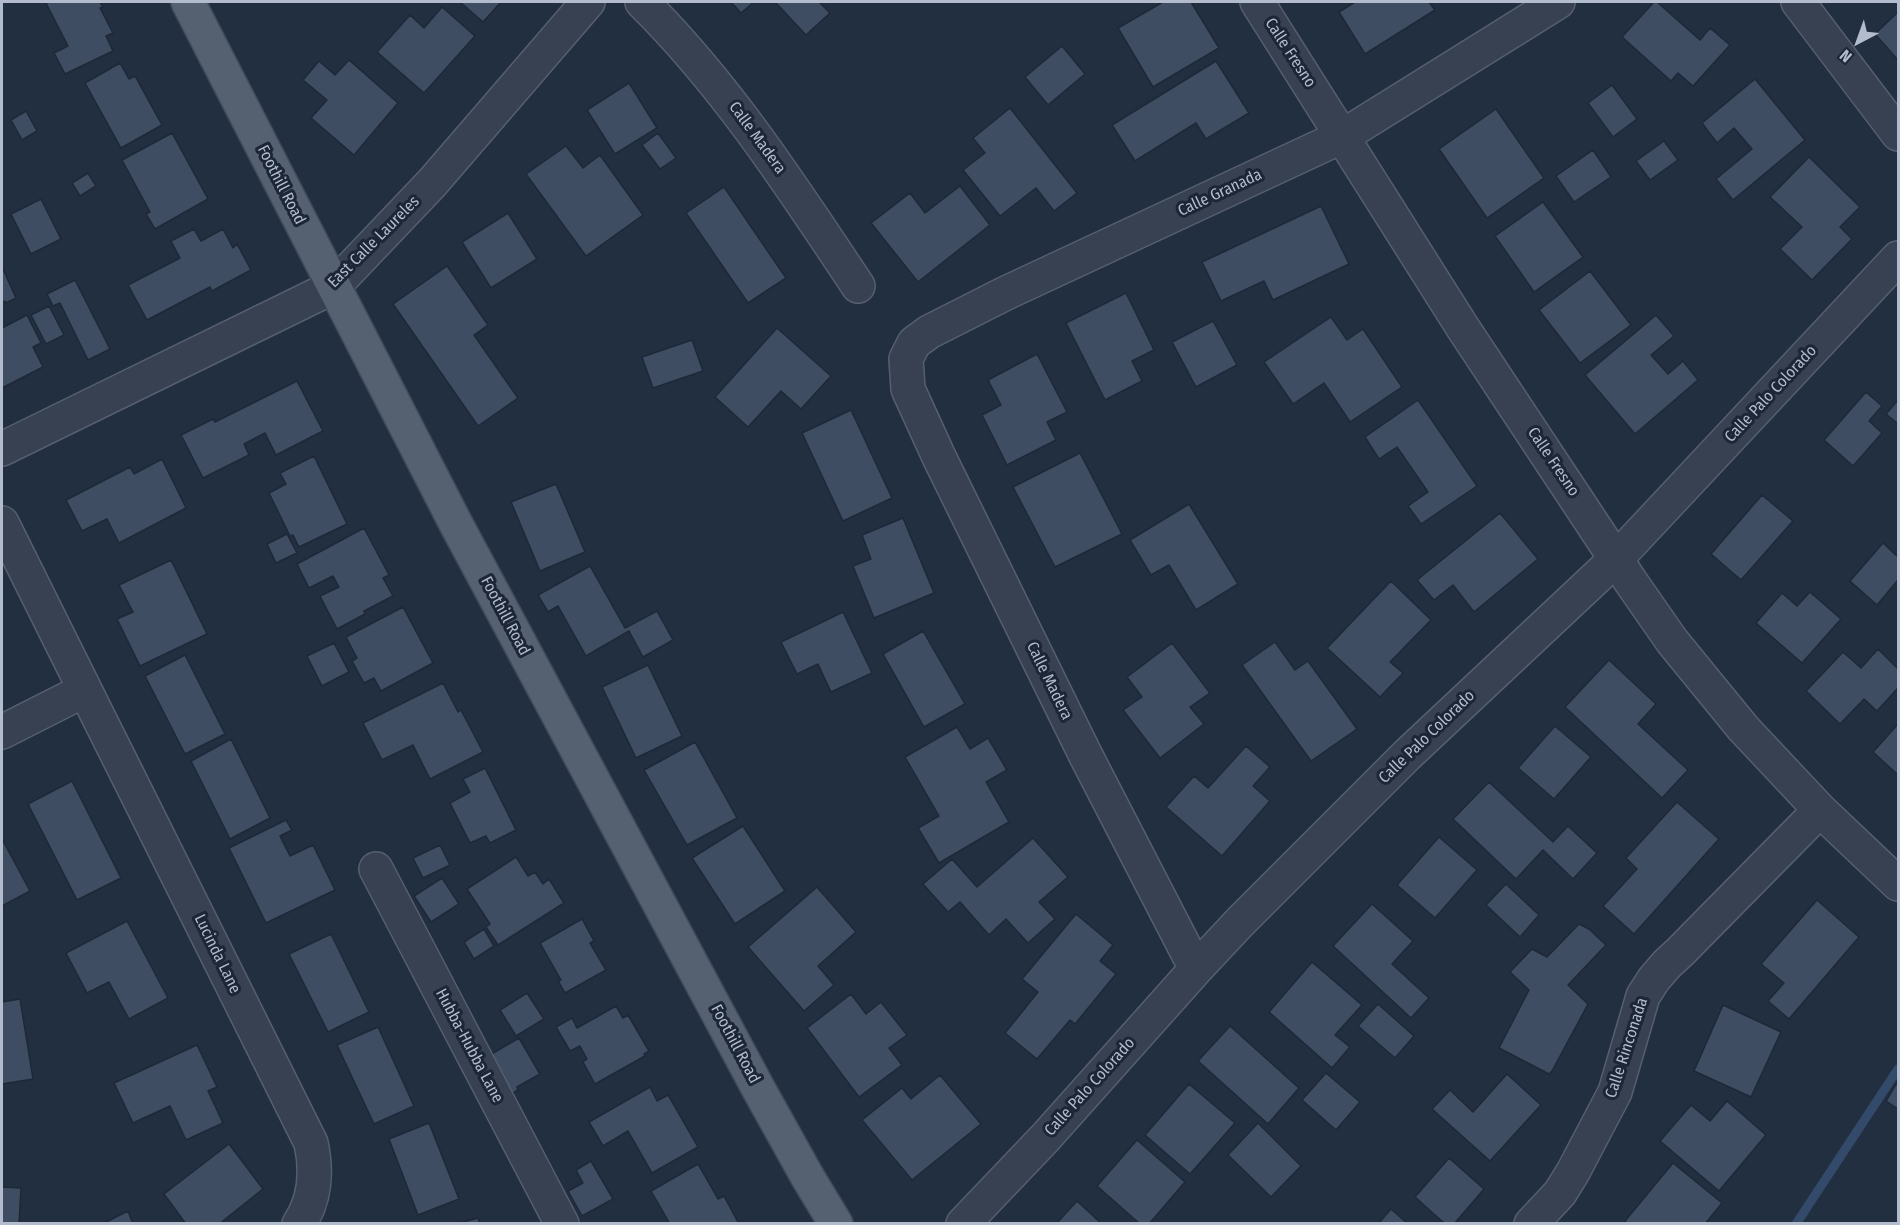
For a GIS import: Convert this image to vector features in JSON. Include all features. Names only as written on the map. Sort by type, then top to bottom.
[{"type":"main road","name":"Foothill Road","points":[[188,2],[456,524],[758,1088],[836,1224]]},
{"type":"street","name":"East Calle Laureles","points":[[2,449],[333,287],[432,183],[588,2]]},
{"type":"street","name":"Calle Madera","points":[[642,2],[676,35],[735,107],[789,182],[858,286]]},
{"type":"street","name":"Calle Fresno","points":[[1257,2],[1463,328],[1672,641],[1743,728],[1820,810],[1899,884]]},
{"type":"street","name":"Calle Granada","points":[[908,389],[906,359],[914,343],[928,332],[1342,136],[1558,2]]},
{"type":"street","points":[[1798,2],[1899,134]]},
{"type":"street","name":"Calle Palo Colorado","points":[[963,1224],[1045,1138],[1240,922],[1407,755],[1617,558],[1899,258]]},
{"type":"street","name":"Calle Madera","points":[[908,389],[1086,756],[1196,969]]},
{"type":"street","name":"Lucinda Lane","points":[[2,523],[311,1143],[316,1180],[311,1198],[299,1224]]},
{"type":"street","points":[[2,732],[85,690]]},
{"type":"street","name":"Calle Rinconada","points":[[1531,1224],[1560,1193],[1615,1092],[1643,996],[1654,979],[1820,810]]},
{"type":"street","name":"Hubba-Hubba Lane","points":[[375,869],[561,1224]]},
{"type":"building","points":[[100,2],[103,7],[100,8],[113,33],[106,36],[113,51],[65,74],[54,53],[68,46],[46,3]]},
{"type":"building","points":[[460,2],[501,2],[483,22]]},
{"type":"building","points":[[731,2],[754,2],[741,13]]},
{"type":"building","points":[[819,2],[830,13],[806,35],[776,3]]},
{"type":"building","points":[[1163,2],[1191,2],[1219,48],[1153,87],[1118,28]]},
{"type":"building","points":[[1355,2],[1429,2],[1435,10],[1365,54],[1339,12]]},
{"type":"building","points":[[1654,2],[1657,2],[1700,40],[1710,28],[1730,45],[1693,86],[1678,73],[1671,81],[1622,37]]},
{"type":"building","points":[[442,7],[475,36],[424,93],[377,52],[410,15],[424,28]]},
{"type":"building","points":[[1898,12],[1898,60],[1875,34]]},
{"type":"building","points":[[1062,46],[1085,74],[1048,105],[1025,77]]},
{"type":"building","points":[[349,60],[398,103],[354,155],[311,118],[327,100],[303,80],[319,61],[335,75]]},
{"type":"building","points":[[1216,61],[1249,113],[1206,139],[1196,123],[1135,161],[1112,125]]},
{"type":"building","points":[[120,63],[129,79],[135,76],[162,125],[121,148],[85,83]]},
{"type":"building","points":[[1755,79],[1805,140],[1733,200],[1716,179],[1752,149],[1734,128],[1717,143],[1702,123]]},
{"type":"building","points":[[629,83],[657,128],[615,154],[587,110]]},
{"type":"building","points":[[1612,85],[1637,119],[1613,137],[1588,103]]},
{"type":"building","points":[[1010,108],[1077,193],[1054,211],[1036,188],[1000,216],[963,170],[985,153],[973,138]]},
{"type":"building","points":[[1496,109],[1544,178],[1487,218],[1439,149]]},
{"type":"building","points":[[26,111],[37,131],[22,140],[11,120]]},
{"type":"building","points":[[172,133],[208,199],[155,229],[146,214],[150,212],[122,160]]},
{"type":"building","points":[[658,133],[676,158],[660,169],[642,145]]},
{"type":"building","points":[[1664,141],[1678,160],[1650,180],[1636,161]]},
{"type":"building","points":[[566,146],[583,168],[600,155],[643,215],[586,256],[526,174]]},
{"type":"building","points":[[1593,150],[1611,177],[1574,202],[1556,176]]},
{"type":"building","points":[[1809,157],[1860,207],[1840,227],[1852,239],[1812,280],[1780,249],[1802,227],[1770,197]]},
{"type":"building","points":[[88,173],[96,186],[80,196],[72,183]]},
{"type":"building","points":[[960,186],[990,225],[918,282],[871,223],[910,193],[925,213]]},
{"type":"building","points":[[724,187],[786,278],[748,303],[686,213]]},
{"type":"building","points":[[41,199],[61,239],[31,254],[11,214]]},
{"type":"building","points":[[1543,202],[1583,257],[1534,292],[1495,236]]},
{"type":"building","points":[[1321,206],[1349,264],[1273,300],[1264,281],[1221,301],[1202,262]]},
{"type":"building","points":[[508,213],[537,259],[491,288],[462,242]]},
{"type":"building","points":[[194,229],[201,241],[223,229],[233,248],[237,244],[251,270],[212,291],[210,287],[147,320],[128,285],[180,258],[171,241]]},
{"type":"building","points":[[447,266],[488,325],[474,335],[518,398],[478,426],[393,304]]},
{"type":"building","points":[[2,267],[16,298],[6,303],[5,301],[2,303]]},
{"type":"building","points":[[1590,271],[1631,325],[1580,363],[1539,310]]},
{"type":"building","points":[[75,280],[110,349],[88,360],[60,303],[53,306],[47,294]]},
{"type":"building","points":[[1126,293],[1154,350],[1132,361],[1142,381],[1105,400],[1066,323]]},
{"type":"building","points":[[49,306],[64,335],[46,344],[31,315]]},
{"type":"building","points":[[27,315],[41,343],[33,347],[43,367],[2,388],[2,328]]},
{"type":"building","points":[[1656,315],[1674,336],[1651,355],[1668,374],[1683,361],[1698,380],[1635,434],[1585,375]]},
{"type":"building","points":[[1331,317],[1347,340],[1363,329],[1402,387],[1350,422],[1324,383],[1293,404],[1264,362]]},
{"type":"building","points":[[1213,321],[1237,365],[1196,387],[1172,342]]},
{"type":"building","points":[[777,328],[831,376],[801,409],[781,391],[748,427],[715,397]]},
{"type":"building","points":[[692,340],[703,371],[653,388],[642,357]]},
{"type":"building","points":[[1037,354],[1067,412],[1047,422],[1056,440],[1007,465],[982,415],[1001,405],[988,380]]},
{"type":"building","points":[[297,381],[323,431],[276,455],[265,433],[244,444],[249,455],[203,478],[181,435],[213,419],[215,422]]},
{"type":"building","points":[[1866,392],[1882,406],[1869,421],[1882,433],[1853,466],[1824,440]]},
{"type":"building","points":[[1418,400],[1477,486],[1421,524],[1408,506],[1428,492],[1397,447],[1379,459],[1365,437]]},
{"type":"building","points":[[1898,400],[1898,424],[1886,414]]},
{"type":"building","points":[[851,410],[892,498],[843,521],[802,433]]},
{"type":"building","points":[[1080,453],[1122,534],[1055,567],[1013,487]]},
{"type":"building","points":[[314,456],[347,524],[299,547],[293,535],[290,536],[269,493],[286,484],[280,473]]},
{"type":"building","points":[[162,459],[186,508],[119,543],[107,519],[82,531],[66,500],[130,467],[134,474]]},
{"type":"building","points":[[556,484],[585,552],[540,571],[511,502]]},
{"type":"building","points":[[1762,495],[1793,521],[1741,580],[1711,554]]},
{"type":"building","points":[[1189,504],[1238,584],[1196,610],[1169,565],[1151,575],[1130,540]]},
{"type":"building","points":[[1500,513],[1538,559],[1474,612],[1453,585],[1434,600],[1417,580]]},
{"type":"building","points":[[903,518],[934,593],[874,618],[853,566],[871,559],[862,535]]},
{"type":"building","points":[[364,528],[389,575],[383,578],[393,596],[364,611],[365,614],[337,629],[320,596],[339,587],[333,576],[309,588],[297,564]]},
{"type":"building","points":[[287,534],[297,553],[276,563],[267,544]]},
{"type":"building","points":[[1883,543],[1898,557],[1898,580],[1877,605],[1850,581]]},
{"type":"building","points":[[171,560],[207,634],[140,666],[117,619],[133,612],[119,585]]},
{"type":"building","points":[[590,566],[625,628],[657,611],[673,640],[643,657],[629,631],[586,656],[558,606],[548,612],[538,595]]},
{"type":"building","points":[[1391,581],[1431,620],[1390,662],[1403,673],[1380,697],[1327,648]]},
{"type":"building","points":[[1810,592],[1841,619],[1802,663],[1756,623],[1782,593],[1797,606]]},
{"type":"building","points":[[403,607],[433,663],[381,691],[374,678],[364,683],[352,661],[357,658],[346,637]]},
{"type":"building","points":[[843,612],[872,673],[831,692],[818,664],[797,674],[781,642]]},
{"type":"building","points":[[923,631],[965,704],[924,727],[883,654]]},
{"type":"building","points":[[1275,642],[1295,670],[1308,661],[1357,729],[1311,761],[1242,665]]},
{"type":"building","points":[[334,643],[349,672],[322,686],[307,656]]},
{"type":"building","points":[[1172,643],[1210,693],[1190,707],[1204,724],[1160,758],[1123,710],[1142,697],[1127,677]]},
{"type":"building","points":[[1878,649],[1898,669],[1898,688],[1877,711],[1864,699],[1840,724],[1806,691],[1843,652],[1861,668]]},
{"type":"building","points":[[185,655],[225,734],[185,754],[145,676]]},
{"type":"building","points":[[1609,660],[1656,704],[1638,724],[1688,770],[1662,798],[1565,707]]},
{"type":"building","points":[[648,665],[682,736],[636,758],[602,687]]},
{"type":"building","points":[[443,683],[458,712],[461,710],[483,752],[430,779],[413,745],[382,760],[363,723]]},
{"type":"building","points":[[1898,724],[1898,775],[1873,752]]},
{"type":"building","points":[[1555,726],[1591,757],[1554,799],[1518,768]]},
{"type":"building","points":[[957,727],[970,749],[988,738],[1007,770],[986,782],[1009,822],[939,863],[918,828],[939,816],[905,757]]},
{"type":"building","points":[[231,739],[270,818],[230,839],[191,761]]},
{"type":"building","points":[[695,742],[737,818],[687,845],[644,770]]},
{"type":"building","points":[[1246,746],[1270,767],[1253,786],[1270,801],[1222,856],[1166,807],[1194,776],[1208,788]]},
{"type":"building","points":[[485,768],[516,830],[490,843],[486,836],[470,843],[450,803],[470,792],[463,779]]},
{"type":"building","points":[[72,781],[121,878],[77,900],[28,804]]},
{"type":"building","points":[[1489,782],[1553,842],[1568,826],[1597,853],[1573,879],[1543,850],[1516,879],[1453,819]]},
{"type":"building","points":[[1677,802],[1719,839],[1634,934],[1603,906],[1637,869],[1626,858]]},
{"type":"building","points":[[286,820],[292,830],[280,836],[290,856],[313,845],[335,890],[266,923],[229,848]]},
{"type":"building","points":[[743,826],[785,891],[735,924],[692,858]]},
{"type":"building","points":[[1439,837],[1477,870],[1435,918],[1397,885]]},
{"type":"building","points":[[1033,838],[1068,877],[1039,902],[1055,919],[1028,943],[1006,919],[989,935],[960,902],[948,912],[923,884],[952,859],[977,887]]},
{"type":"building","points":[[2,839],[30,891],[2,906]]},
{"type":"building","points":[[440,845],[450,865],[423,878],[413,858]]},
{"type":"building","points":[[516,857],[528,876],[535,872],[543,884],[549,879],[564,903],[498,945],[486,927],[490,924],[467,889]]},
{"type":"building","points":[[442,878],[459,904],[431,922],[414,896]]},
{"type":"building","points":[[1506,884],[1539,915],[1520,937],[1486,905]]},
{"type":"building","points":[[817,887],[856,932],[818,966],[834,985],[804,1011],[748,947]]},
{"type":"building","points":[[1817,900],[1859,937],[1789,1019],[1768,1001],[1784,983],[1761,964]]},
{"type":"building","points":[[1372,904],[1413,941],[1392,964],[1429,998],[1411,1018],[1333,946]]},
{"type":"building","points":[[1076,914],[1113,945],[1100,961],[1116,974],[1075,1024],[1070,1020],[1037,1059],[1005,1033],[1038,992],[1022,979]]},
{"type":"building","points":[[582,919],[594,941],[590,943],[606,970],[565,993],[558,981],[561,980],[540,943]]},
{"type":"building","points":[[127,921],[168,998],[129,1019],[109,982],[87,993],[66,953]]},
{"type":"building","points":[[1579,924],[1589,929],[1606,945],[1568,985],[1588,1004],[1549,1074],[1499,1048],[1529,990],[1510,972],[1532,949],[1547,957]]},
{"type":"building","points":[[484,929],[494,946],[474,959],[464,942]]},
{"type":"building","points":[[331,934],[369,1012],[328,1032],[289,954]]},
{"type":"building","points":[[1312,962],[1362,1005],[1335,1035],[1350,1047],[1332,1068],[1269,1012]]},
{"type":"building","points":[[527,993],[544,1019],[516,1036],[500,1010]]},
{"type":"building","points":[[851,994],[866,1014],[881,1002],[907,1035],[889,1048],[902,1065],[859,1097],[807,1028]]},
{"type":"building","points":[[20,999],[33,1079],[2,1084],[2,1002]]},
{"type":"building","points":[[1378,1004],[1414,1036],[1395,1058],[1358,1026]]},
{"type":"building","points":[[1723,1005],[1781,1032],[1751,1097],[1694,1071]]},
{"type":"building","points":[[616,1006],[623,1018],[628,1015],[649,1051],[644,1054],[645,1056],[595,1084],[583,1062],[587,1059],[580,1046],[570,1051],[556,1027],[572,1018],[577,1028]]},
{"type":"building","points":[[1230,1026],[1299,1088],[1268,1124],[1198,1061]]},
{"type":"building","points":[[378,1027],[414,1106],[374,1124],[337,1045]]},
{"type":"building","points":[[519,1038],[540,1074],[517,1087],[518,1090],[510,1095],[488,1056]]},
{"type":"building","points":[[197,1045],[217,1087],[208,1091],[223,1123],[186,1140],[170,1106],[133,1123],[114,1083]]},
{"type":"building","points":[[1326,1073],[1360,1102],[1336,1130],[1302,1100]]},
{"type":"building","points":[[1507,1074],[1541,1105],[1490,1161],[1432,1109],[1450,1090],[1473,1112]]},
{"type":"building","points":[[940,1075],[981,1124],[912,1180],[862,1120],[902,1088],[911,1099]]},
{"type":"building","points":[[1898,1081],[1898,1109],[1886,1101]]},
{"type":"building","points":[[1189,1084],[1235,1123],[1190,1174],[1145,1135]]},
{"type":"building","points":[[650,1087],[657,1101],[668,1095],[698,1147],[652,1173],[628,1131],[603,1146],[589,1122]]},
{"type":"building","points":[[1727,1101],[1766,1135],[1719,1191],[1660,1141],[1691,1105],[1710,1121]]},
{"type":"building","points":[[429,1123],[459,1199],[418,1215],[389,1139]]},
{"type":"building","points":[[1258,1123],[1301,1166],[1271,1197],[1228,1155]]},
{"type":"building","points":[[1137,1140],[1185,1182],[1149,1224],[1140,1224],[1097,1186]]},
{"type":"building","points":[[229,1144],[263,1189],[219,1224],[186,1224],[164,1194]]},
{"type":"building","points":[[1449,1158],[1484,1189],[1454,1224],[1445,1224],[1415,1197]]},
{"type":"building","points":[[591,1161],[613,1199],[582,1216],[568,1191],[583,1183],[576,1170]]},
{"type":"building","points":[[1673,1163],[1722,1203],[1705,1224],[1628,1224],[1625,1221]]},
{"type":"building","points":[[698,1164],[718,1199],[724,1196],[739,1224],[670,1224],[651,1191]]},
{"type":"building","points":[[2,1187],[21,1188],[19,1224],[2,1224]]},
{"type":"building","points":[[1077,1201],[1102,1224],[1056,1224]]},
{"type":"building","points":[[1391,1209],[1408,1224],[1378,1224]]},
{"type":"building","points":[[128,1211],[133,1224],[102,1224]]},
{"type":"building","points":[[478,1218],[480,1224],[456,1224]]},
{"type":"waterway","points":[[1796,1224],[1898,1069]]}]
